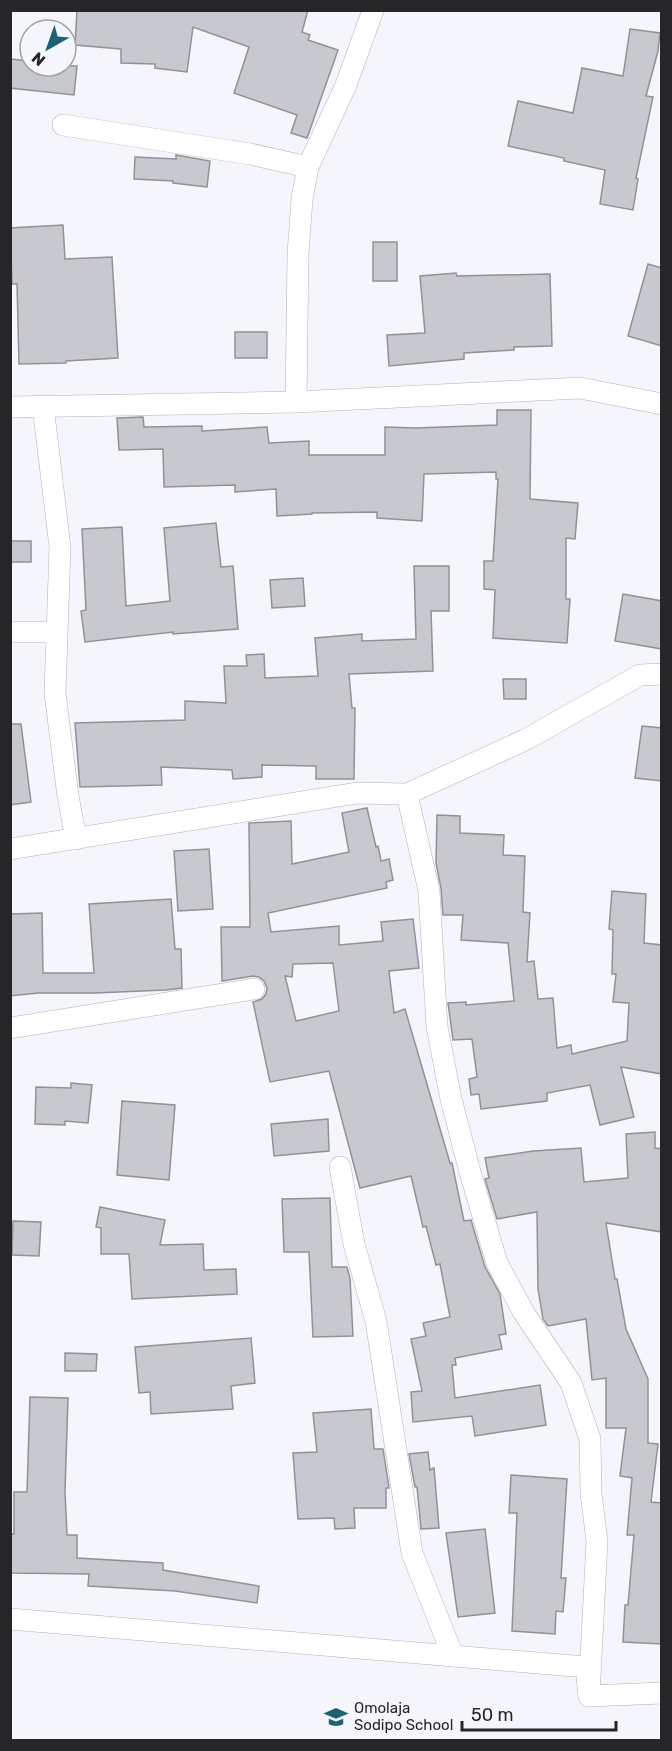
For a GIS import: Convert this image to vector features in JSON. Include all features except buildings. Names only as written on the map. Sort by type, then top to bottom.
[{"type":"street","points":[[296,402],[298,254],[302,199],[308,167],[346,85],[373,10]]},
{"type":"street","points":[[63,125],[250,154],[308,167]]},
{"type":"street","points":[[10,406],[296,402],[580,388],[662,404]]},
{"type":"street","points":[[43,406],[60,547],[55,693],[76,839]]},
{"type":"street","points":[[10,632],[56,632]]},
{"type":"street","points":[[10,849],[357,793],[407,794],[527,739],[640,675],[662,674]]},
{"type":"street","points":[[407,794],[429,891],[437,1027],[451,1099],[470,1172],[497,1263],[524,1313],[571,1383],[590,1439],[591,1493],[597,1540],[589,1696]]},
{"type":"street","points":[[10,1028],[254,989]]},
{"type":"street","points":[[340,1167],[354,1244],[376,1321],[412,1553],[453,1656]]},
{"type":"street","points":[[10,1619],[586,1667],[589,1696]]},
{"type":"street","points":[[589,1696],[662,1693]]},
{"type":"place","name":"Omolaja Sodipo School","points":[[336,1717]]}]
